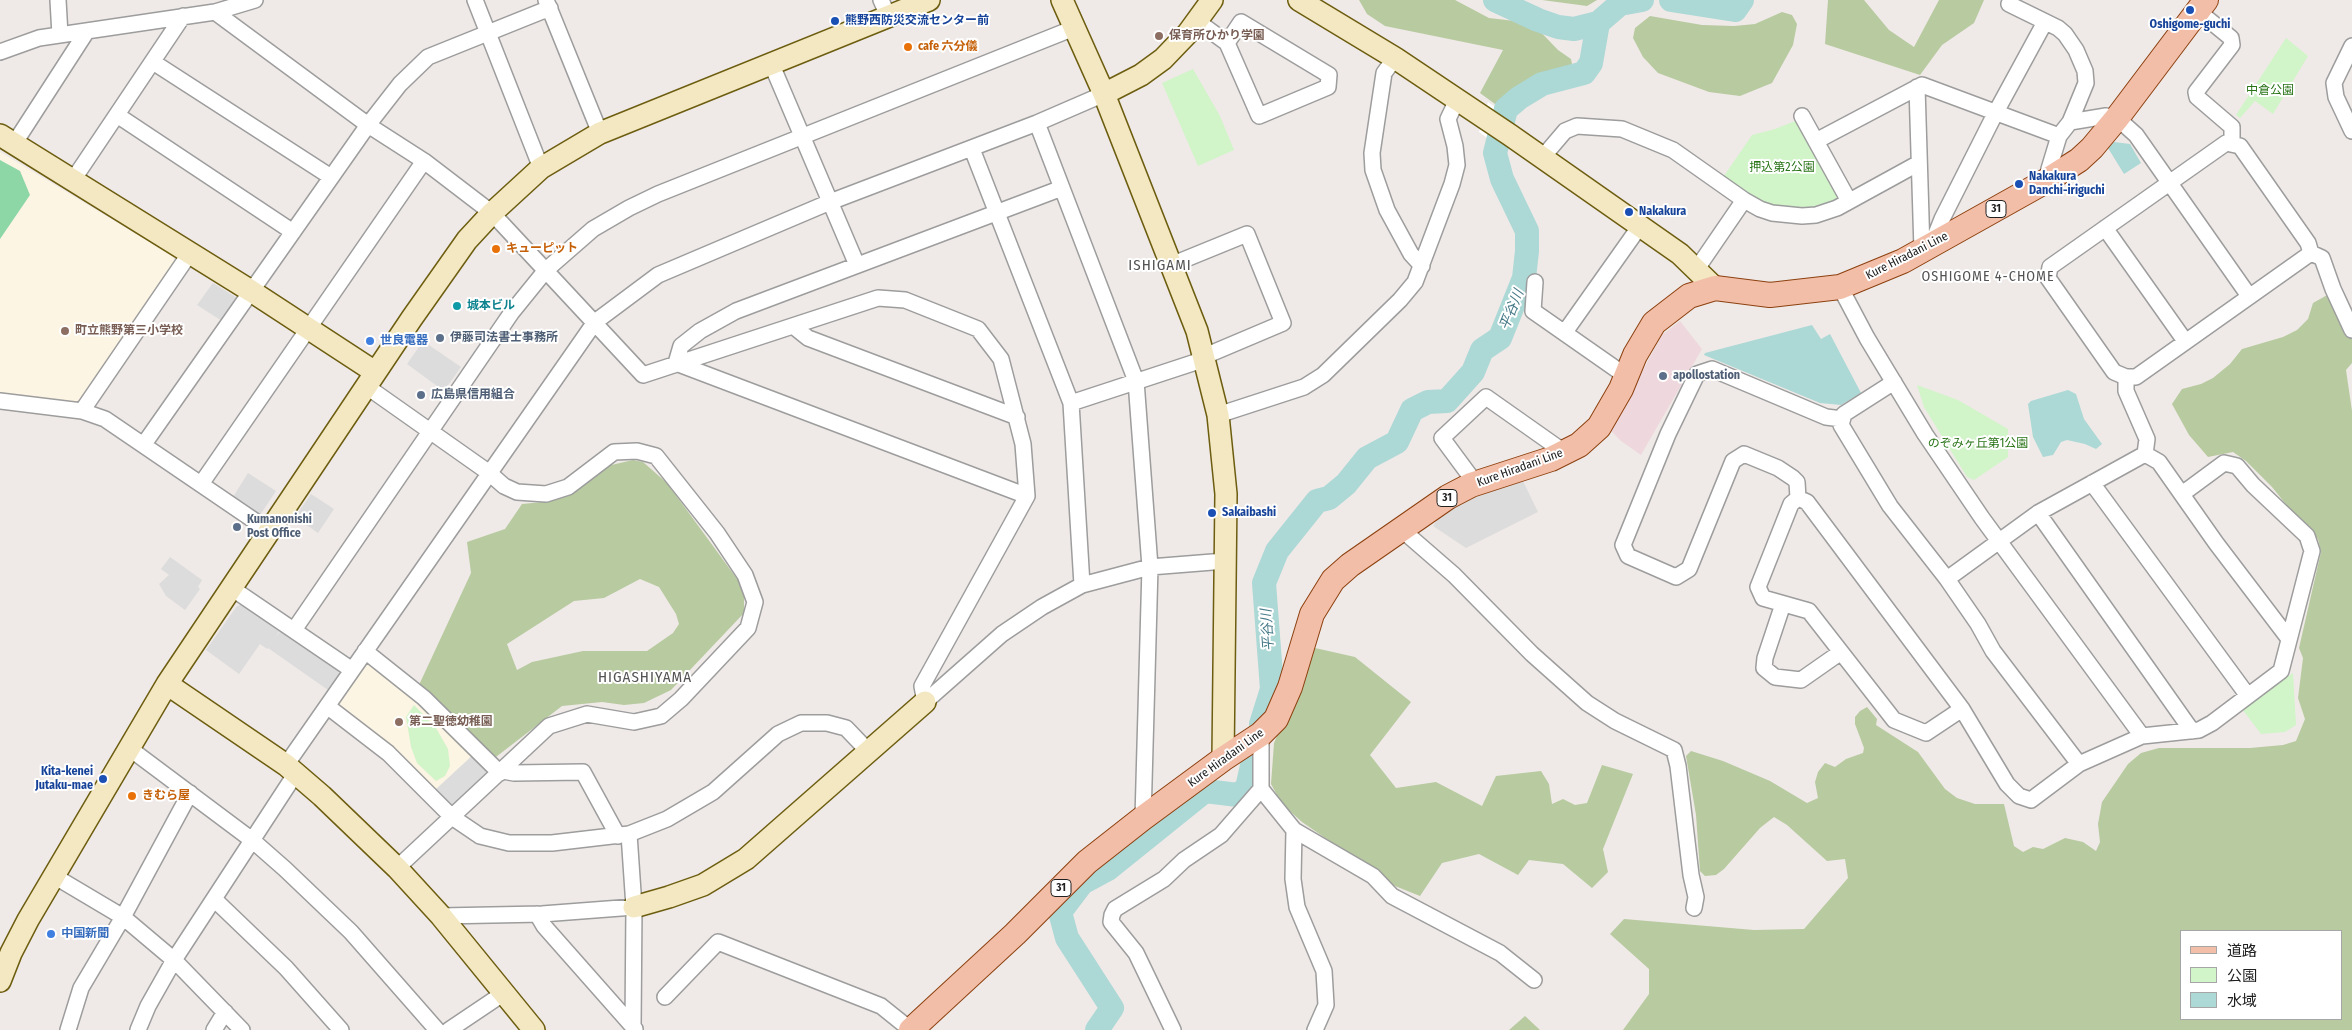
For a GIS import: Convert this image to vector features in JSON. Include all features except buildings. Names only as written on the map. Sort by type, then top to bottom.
[{"type":"main road","name":"Kure Hiradani Line","points":[[911,1030],[1015,934],[1087,862],[1223,759],[1261,734],[1276,719],[1290,687],[1312,614],[1332,580],[1350,565],[1448,497],[1476,484],[1580,445],[1599,427],[1635,355],[1654,324],[1689,296],[1714,288],[1770,296],[1840,287],[1872,275],[1927,247],[2079,160],[2092,148],[2117,118],[2202,5]]},
{"type":"street","points":[[58,0],[60,35]]},
{"type":"street","points":[[215,12],[255,0]]},
{"type":"street","points":[[475,0],[541,168]]},
{"type":"street","points":[[0,981],[11,953],[54,876],[167,684],[230,586],[370,379],[467,240],[492,213],[541,168],[600,133],[771,63],[884,8],[929,0]]},
{"type":"street","points":[[1062,0],[1104,94],[1171,265],[1205,357],[1218,415],[1226,494],[1223,759]]},
{"type":"street","points":[[138,1030],[148,1006],[174,960],[252,840],[327,706],[488,472],[595,322],[658,275],[830,202],[1037,123],[1104,94],[1141,75],[1163,59],[1197,21],[1212,0]]},
{"type":"street","points":[[1299,0],[1328,7],[1395,58],[1680,254],[1714,288]]},
{"type":"street","points":[[144,444],[368,125],[400,84],[428,57],[548,4],[600,133]]},
{"type":"street","points":[[2009,4],[2065,34],[2076,50],[2085,72],[2086,83],[2070,122],[2059,136],[2049,170],[2050,178]]},
{"type":"street","points":[[2202,5],[2231,38],[2232,45],[2196,92],[2197,96],[2232,127],[2232,144]]},
{"type":"street","points":[[73,180],[183,16],[198,6],[215,12],[368,125],[424,161],[492,213],[644,375],[878,298],[904,300],[978,329],[1002,359],[1023,444],[1027,496],[922,686],[925,702]]},
{"type":"street","points":[[0,52],[39,38],[183,16]]},
{"type":"street","points":[[1197,21],[1227,43],[1259,116],[1328,87],[1330,75],[1241,22],[1227,43]]},
{"type":"street","points":[[1927,247],[1996,112],[2045,22]]},
{"type":"street","points":[[294,630],[512,312],[546,270],[594,229],[629,208],[658,194],[1074,28]]},
{"type":"street","points":[[87,30],[7,140],[309,328],[430,431],[488,472],[504,486],[517,492],[546,494],[568,487],[614,452],[637,451],[656,456],[717,533],[745,575],[755,602],[748,628],[681,699],[661,716],[634,722],[587,714],[549,726],[397,868]]},
{"type":"street","points":[[2352,46],[2334,83],[2336,97],[2352,131]]},
{"type":"street","points":[[1395,58],[1384,73],[1372,153],[1373,170],[1387,210],[1411,254],[1422,266]]},
{"type":"street","points":[[152,62],[331,177]]},
{"type":"street","points":[[771,63],[856,265]]},
{"type":"street","points":[[1816,141],[1922,85],[2059,136]]},
{"type":"street","points":[[1917,87],[1919,163],[1927,247]]},
{"type":"street","points":[[1218,415],[1304,387],[1323,375],[1416,282],[1452,184],[1457,165],[1455,146],[1448,119],[1457,100]]},
{"type":"street","points":[[117,114],[293,232]]},
{"type":"street","points":[[1802,116],[1849,201]]},
{"type":"street","points":[[2070,122],[2106,116],[2117,118],[2136,135],[2249,296]]},
{"type":"street","points":[[1037,123],[1136,381],[1150,567],[1144,818]]},
{"type":"street","points":[[1542,158],[1565,132],[1577,126],[1622,129],[1673,150],[1744,200],[1772,213],[1802,216],[1825,212],[1919,163]]},
{"type":"street","points":[[2311,252],[2136,377],[2126,377],[2114,372],[2048,278],[2050,266],[2226,143],[2232,144],[2240,146],[2308,243],[2311,252],[2322,258],[2333,289],[2352,330]]},
{"type":"street","points":[[972,149],[1071,403],[1082,585]]},
{"type":"street","points":[[201,484],[424,161]]},
{"type":"street","points":[[676,363],[681,346],[700,331],[736,311],[1062,188]]},
{"type":"street","points":[[1696,270],[1744,200]]},
{"type":"street","points":[[1565,332],[1640,226]]},
{"type":"street","points":[[2105,228],[2185,341]]},
{"type":"street","points":[[1071,403],[1205,357],[1283,323],[1247,234],[1171,265]]},
{"type":"street","points":[[82,411],[190,253]]},
{"type":"street","points":[[1535,282],[1532,311],[1626,376]]},
{"type":"street","points":[[1840,287],[1925,434],[1999,542],[2142,736]]},
{"type":"street","points":[[793,326],[808,338],[1016,417]]},
{"type":"street","points":[[676,363],[1027,496]]},
{"type":"street","points":[[1798,498],[1797,482],[1793,478],[1778,468],[1744,454],[1733,461],[1689,569],[1676,577],[1628,556],[1623,545],[1668,434],[1697,374],[1712,369],[1826,417],[1842,419]]},
{"type":"street","points":[[2126,377],[2126,391],[2147,439],[2145,454]]},
{"type":"street","points":[[1894,382],[1844,414],[1841,425],[1890,506],[1947,579],[1978,624],[1993,652],[2079,764]]},
{"type":"street","points":[[1476,484],[1442,438],[1486,397],[1564,452]]},
{"type":"street","points":[[0,401],[82,411],[105,419],[268,530]]},
{"type":"street","points":[[1947,579],[2038,513],[2145,454]]},
{"type":"street","points":[[2145,454],[2159,462],[2289,639]]},
{"type":"street","points":[[1798,498],[1807,502],[1962,709],[2007,784],[2019,796],[2031,800],[2079,764],[2142,736],[2199,730],[2212,723],[2280,671],[2312,551],[2307,536],[2253,485],[2237,466],[2224,463],[2182,494]]},
{"type":"street","points":[[2092,483],[2248,696]]},
{"type":"street","points":[[1798,498],[1791,504],[1758,587],[1762,598],[1810,611],[1894,720],[1926,733],[1962,709]]},
{"type":"street","points":[[2038,513],[2192,731]]},
{"type":"street","points":[[1401,530],[1454,575],[1532,654],[1587,703],[1615,721],[1674,750],[1678,766],[1691,875],[1696,897],[1694,908]]},
{"type":"street","points":[[441,916],[538,914],[634,906],[669,898],[703,884],[746,859],[1002,634],[1042,607],[1082,585],[1150,567],[1225,561]]},
{"type":"street","points":[[230,586],[352,670]]},
{"type":"street","points":[[1783,604],[1764,658],[1764,668],[1775,677],[1801,680],[1841,652]]},
{"type":"street","points":[[365,651],[424,698],[501,772],[583,772],[624,835],[634,906],[635,1028]]},
{"type":"street","points":[[167,684],[291,769],[397,868],[441,916],[534,1030]]},
{"type":"street","points":[[327,706],[388,753],[452,817],[480,836],[509,843],[561,842],[624,835],[667,818],[713,792],[778,734],[801,723],[827,723],[846,728],[869,752]]},
{"type":"street","points":[[1261,734],[1261,789],[1294,830],[1373,876],[1392,896],[1500,953],[1534,980]]},
{"type":"street","points":[[129,748],[252,840],[351,932],[437,1030]]},
{"type":"street","points":[[1173,1030],[1136,953],[1111,922],[1112,915],[1115,910],[1164,879],[1184,860],[1221,835],[1261,789]]},
{"type":"street","points":[[68,1030],[81,988],[123,917],[190,794]]},
{"type":"street","points":[[1294,830],[1293,880],[1297,907],[1324,971],[1326,1005],[1319,1028]]},
{"type":"street","points":[[54,876],[123,917],[174,960],[242,1030]]},
{"type":"street","points":[[214,898],[286,968],[341,1030]]},
{"type":"street","points":[[538,914],[544,926],[635,1028]]},
{"type":"street","points":[[665,997],[718,942],[881,1006],[911,1030]]},
{"type":"street","points":[[449,1030],[504,993]]},
{"type":"street","points":[[214,1030],[225,1012]]},
{"type":"shaded area","name":"町立熊野第三小学校","points":[[0,152],[173,256],[175,265],[83,399],[75,403],[0,396]]},
{"type":"shaded area","points":[[213,283],[237,298],[222,321],[197,305]]},
{"type":"shaded area","name":"apollostation","points":[[1680,321],[1702,349],[1641,455],[1621,441],[1610,430],[1662,335]]},
{"type":"shaded area","points":[[423,341],[461,367],[444,391],[407,364]]},
{"type":"shaded area","points":[[248,473],[276,491],[260,515],[233,497]]},
{"type":"shaded area","points":[[1521,477],[1538,512],[1466,548],[1433,526],[1446,508]]},
{"type":"shaded area","points":[[311,494],[334,509],[318,533],[295,517]]},
{"type":"shaded area","points":[[170,557],[202,580],[198,587],[200,589],[185,610],[166,596],[159,584],[169,575],[161,569]]},
{"type":"shaded area","points":[[244,604],[280,630],[275,638],[282,629],[338,668],[339,674],[328,690],[260,644],[239,674],[206,650],[237,606]]},
{"type":"shaded area","name":"第二聖徳幼稚園","points":[[366,664],[374,664],[405,689],[474,754],[434,791],[339,710],[339,702]]},
{"type":"shaded area","points":[[474,754],[490,769],[490,776],[456,807],[448,807],[434,791]]},
{"type":"green space","points":[[1359,0],[1455,0],[1489,18],[1532,23],[1558,50],[1571,59],[1572,64],[1554,75],[1535,78],[1499,107],[1480,93],[1503,50],[1385,26],[1367,14]]},
{"type":"green space","points":[[1542,0],[1597,0],[1587,6]]},
{"type":"green space","points":[[1828,0],[1864,0],[1889,30],[1914,47],[1939,0],[1984,0],[1974,23],[1942,45],[1920,75],[1825,44]]},
{"type":"green space","points":[[1782,12],[1792,15],[1797,24],[1793,45],[1772,83],[1740,96],[1709,92],[1658,73],[1643,57],[1633,38],[1635,28],[1650,16],[1702,25],[1734,26],[1755,24]]},
{"type":"green space","name":"中倉公園","points":[[2286,38],[2308,56],[2273,114],[2255,101],[2240,118],[2236,115]]},
{"type":"green space","points":[[1193,69],[1220,116],[1234,150],[1198,166],[1162,83]]},
{"type":"green space","name":"押込第2公園","points":[[1800,119],[1843,198],[1804,209],[1784,208],[1768,204],[1749,194],[1724,176],[1752,135],[1775,129]]},
{"type":"green space","points":[[0,160],[20,171],[30,195],[0,239]]},
{"type":"green space","points":[[2329,294],[2340,320],[2352,339],[2352,363],[2346,370],[2352,411],[2352,1030],[1623,1030],[1649,994],[1649,969],[1610,934],[1624,919],[1754,930],[1804,929],[1848,878],[1845,859],[1827,861],[1787,825],[1774,817],[1760,828],[1724,869],[1716,875],[1705,876],[1700,871],[1696,815],[1686,756],[1691,751],[1723,761],[1770,781],[1807,803],[1818,798],[1815,782],[1818,772],[1825,763],[1835,767],[1846,759],[1863,753],[1864,748],[1855,724],[1855,717],[1867,707],[1877,719],[1876,725],[1918,752],[1945,789],[1957,798],[1975,804],[2004,804],[2014,846],[2023,852],[2033,847],[2043,849],[2065,838],[2083,842],[2096,851],[2100,842],[2098,824],[2102,802],[2128,764],[2141,753],[2159,748],[2250,748],[2283,745],[2296,741],[2305,719],[2298,698],[2303,658],[2299,648],[2321,552],[2318,539],[2306,529],[2272,487],[2246,461],[2233,452],[2208,457],[2189,435],[2172,404],[2182,389],[2201,384],[2213,378],[2230,364],[2242,349],[2283,337],[2297,330],[2308,319],[2313,303]]},
{"type":"green space","name":"のぞみヶ丘第1公園","points":[[1917,385],[1958,400],[2008,429],[2008,457],[1974,480],[1967,477],[1924,407]]},
{"type":"green space","points":[[633,460],[643,462],[667,483],[740,583],[744,593],[744,613],[671,690],[644,703],[624,705],[602,702],[562,706],[492,760],[419,685],[471,573],[467,542],[505,529],[522,504],[543,502],[607,466]],"holes":[[[640,579],[659,587],[676,614],[679,624],[673,633],[647,651],[583,651],[532,662],[517,670],[507,644],[574,601],[604,598]]]},
{"type":"green space","points":[[1315,648],[1355,657],[1411,702],[1370,755],[1396,788],[1436,782],[1482,806],[1496,776],[1541,771],[1549,784],[1552,804],[1563,799],[1575,805],[1587,803],[1602,765],[1633,774],[1603,849],[1608,872],[1592,888],[1563,864],[1529,860],[1518,875],[1479,854],[1442,863],[1420,896],[1395,886],[1302,822],[1282,804],[1271,784],[1274,743]]},
{"type":"green space","points":[[2293,673],[2296,725],[2285,732],[2261,734],[2242,709]]},
{"type":"green space","points":[[414,705],[436,728],[448,749],[450,766],[445,776],[436,781],[417,763],[411,747],[406,717]]},
{"type":"green space","points":[[1525,1016],[1540,1030],[1509,1030]]},
{"type":"water","points":[[2114,142],[2130,144],[2141,163],[2124,174],[2108,148]]},
{"type":"water","points":[[1812,325],[1821,339],[1830,334],[1861,393],[1841,405],[1820,403],[1704,355],[1705,353]]},
{"type":"water","points":[[2068,390],[2076,394],[2084,419],[2102,444],[2096,449],[2085,444],[2067,440],[2061,442],[2053,455],[2043,457],[2033,437],[2028,404],[2031,401]]},
{"type":"pier","points":[[1488,102],[1515,121],[1505,151],[1479,132]]},
{"type":"waterway","points":[[1495,0],[1538,20],[1558,27],[1574,29],[1598,23],[1620,4],[1642,0]]},
{"type":"waterway","points":[[1671,0],[1735,10],[1742,0]]},
{"type":"waterway","name":"平谷川","points":[[1261,724],[1272,689],[1264,583],[1277,551],[1317,501],[1329,498],[1346,484],[1367,458],[1397,442],[1412,410],[1428,402],[1447,401],[1473,372],[1482,350],[1500,338],[1524,278],[1527,251],[1527,231],[1502,179],[1495,153],[1506,109],[1519,98],[1542,84],[1584,73],[1591,63],[1598,23]]},
{"type":"waterway","name":"平谷川","points":[[1097,1030],[1112,1008],[1067,938],[1060,912],[1082,883],[1108,869],[1205,791],[1238,795],[1247,788],[1253,761]]},
{"type":"place","name":"Oshigome-guchi","points":[[2190,10]]},
{"type":"place","name":"熊野西防災交流センター前","points":[[835,21]]},
{"type":"place","name":"保育所ひかり学園","points":[[1159,36]]},
{"type":"place","name":"cafe 六分儀","points":[[908,47]]},
{"type":"place","name":"Nakakura Danchi-iriguchi","points":[[2019,184]]},
{"type":"place","name":"Nakakura","points":[[1629,212]]},
{"type":"place","name":"キューピット","points":[[496,249]]},
{"type":"place","name":"城本ビル","points":[[457,306]]},
{"type":"place","name":"町立熊野第三小学校","points":[[65,331]]},
{"type":"place","name":"伊藤司法書士事務所","points":[[440,338]]},
{"type":"place","name":"世良電器","points":[[370,341]]},
{"type":"place","name":"apollostation","points":[[1663,376]]},
{"type":"place","name":"広島県信用組合","points":[[421,395]]},
{"type":"place","name":"Sakaibashi","points":[[1212,513]]},
{"type":"place","name":"Kumanonishi Post Office","points":[[237,527]]},
{"type":"place","name":"第二聖徳幼稚園","points":[[399,722]]},
{"type":"place","name":"Kita-kenei Jutaku-mae","points":[[103,779]]},
{"type":"place","name":"きむら屋","points":[[132,796]]},
{"type":"place","name":"中国新聞","points":[[51,934]]},
{"type":"district","name":"ISHIGAMI","points":[[1160,266]]},
{"type":"district","name":"OSHIGOME 4-CHOME","points":[[1988,277]]},
{"type":"district","name":"HIGASHIYAMA","points":[[645,678]]}]
